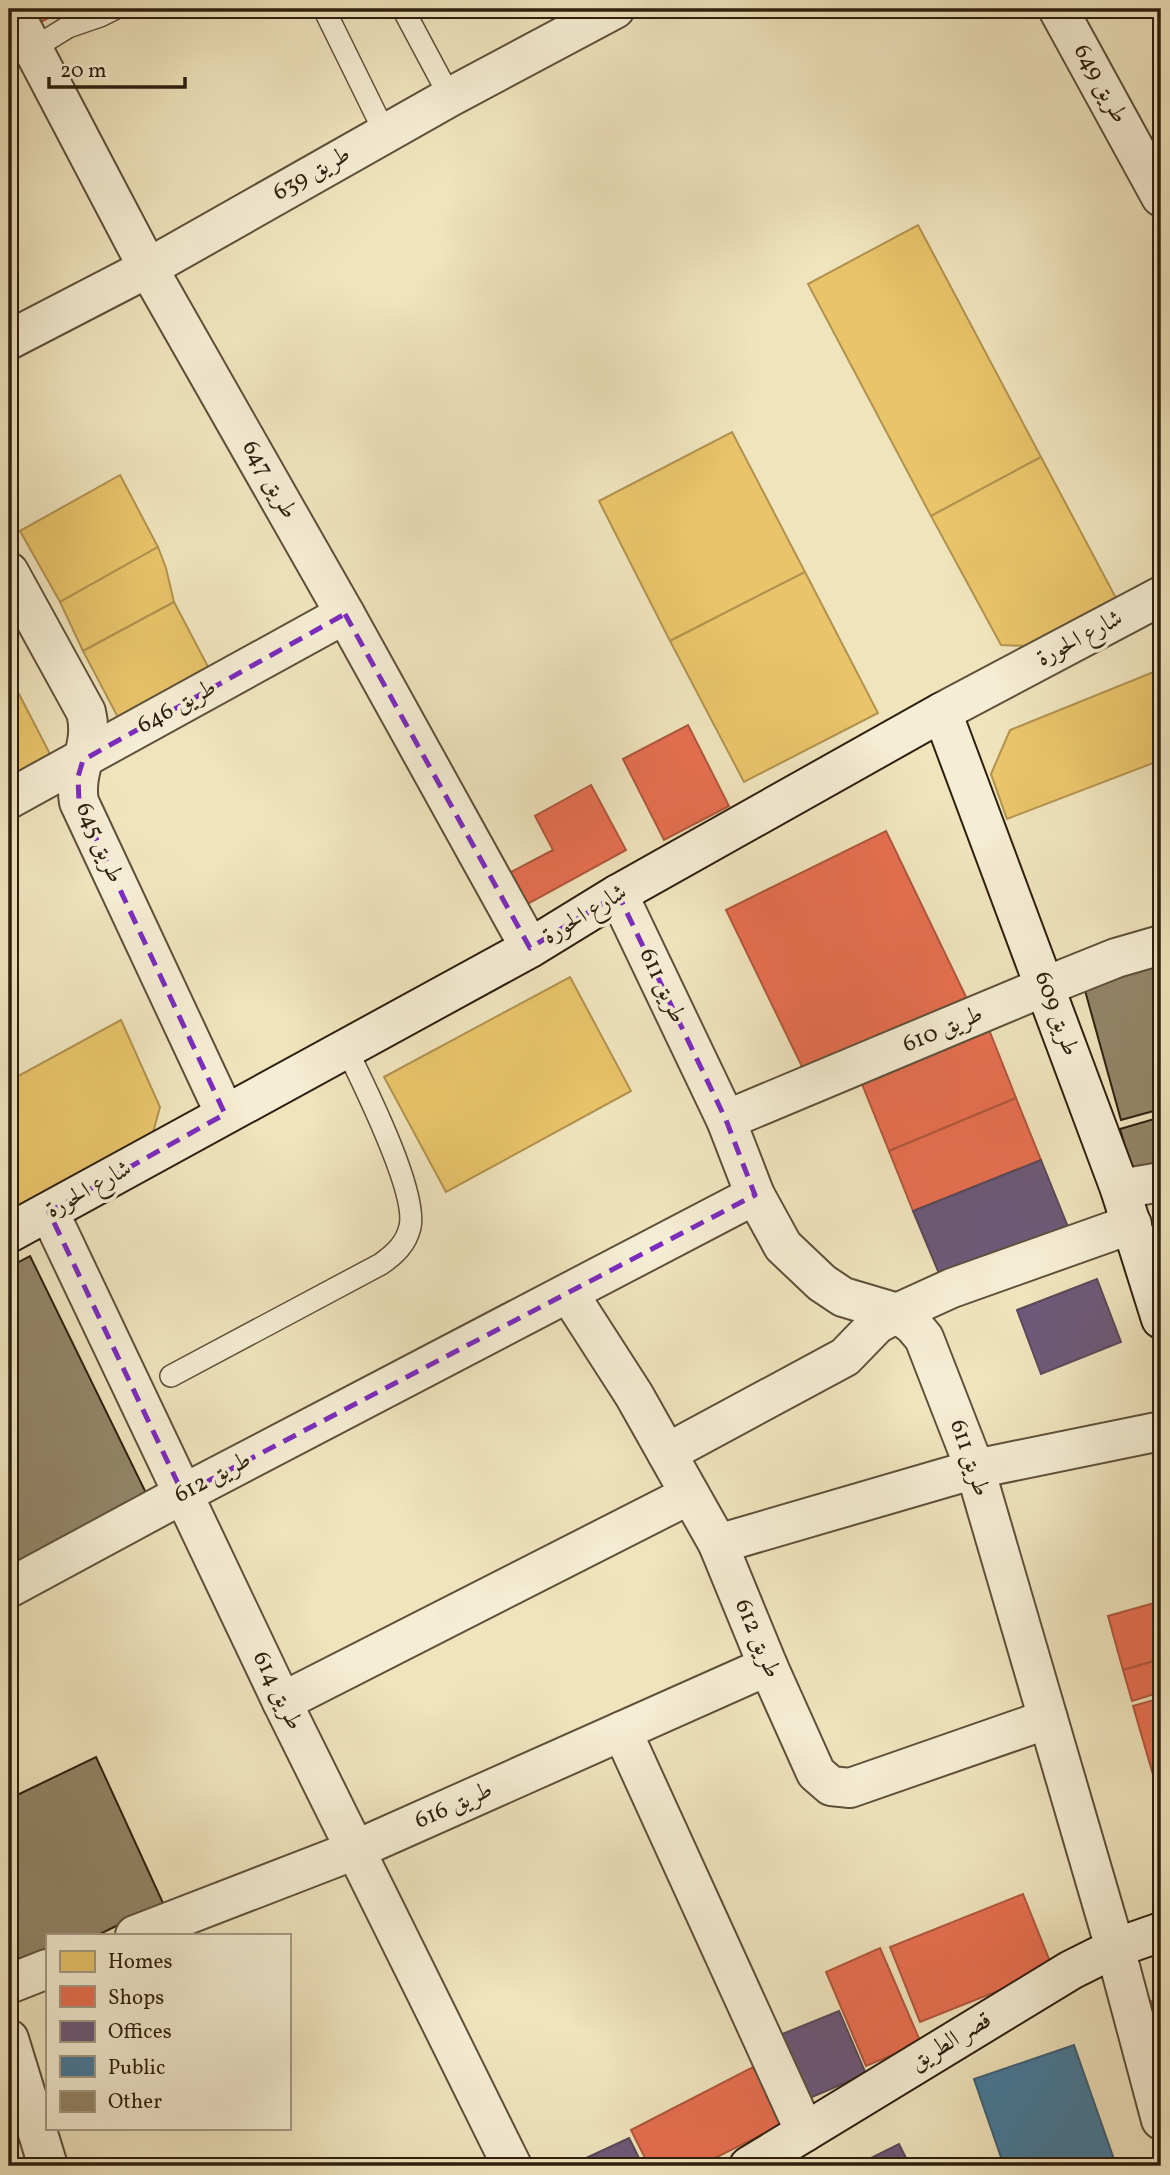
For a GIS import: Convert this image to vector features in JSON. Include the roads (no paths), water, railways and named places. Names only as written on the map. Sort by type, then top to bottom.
[{"type":"street","name":"طريق 647","points":[[12,9],[148,268],[345,614],[530,948]]},
{"type":"street","name":"طريق 639","points":[[9,340],[148,268],[385,133],[615,9]]},
{"type":"street","name":"طريق 649","points":[[1058,9],[1161,197]]},
{"type":"street","name":"طريق 645","points":[[9,572],[86,712],[89,744],[77,789],[79,802],[225,1114]]},
{"type":"street","name":"شارع الحورة","points":[[9,1233],[530,948],[618,894],[942,712],[1161,596]]},
{"type":"street","name":"طريق 646","points":[[9,799],[345,614]]},
{"type":"street","name":"طريق 609","points":[[942,712],[1120,1189],[1161,1319]]},
{"type":"street","name":"طريق 611","points":[[618,894],[726,1120],[755,1195],[783,1246],[822,1283],[843,1297],[897,1313],[925,1338],[975,1469],[1115,1948],[1161,2120]]},
{"type":"street","name":"طريق 610","points":[[726,1120],[1046,986],[1116,958],[1161,945]]},
{"type":"street","points":[[1120,1189],[1161,1181]]},
{"type":"street","name":"طريق 612","points":[[9,1588],[755,1195]]},
{"type":"street","name":"طريق 614","points":[[50,1212],[282,1702],[512,2166]]},
{"type":"street","points":[[667,1453],[845,1357],[877,1324],[897,1313],[952,1288],[1132,1224]]},
{"type":"street","name":"طريق 612","points":[[569,1294],[634,1395],[718,1544],[816,1773],[831,1786],[850,1788],[1048,1719]]},
{"type":"street","points":[[718,1544],[975,1469],[1161,1431]]},
{"type":"street","points":[[282,1702],[689,1495]]},
{"type":"street","name":"طريق 616","points":[[138,1934],[355,1850],[768,1666]]},
{"type":"street","points":[[622,1731],[805,2132]]},
{"type":"street","name":"قصر الطريق","points":[[749,2166],[1071,1970],[1115,1948],[1161,1932]]},
{"type":"street","points":[[9,1984],[46,1969]]},
{"type":"street","points":[[9,2039],[48,2166]]},
{"type":"lane","points":[[34,48],[68,27],[114,9]]},
{"type":"lane","points":[[324,9],[385,133]]},
{"type":"lane","points":[[403,9],[450,97]]},
{"type":"lane","points":[[171,1376],[381,1264],[395,1255],[405,1241],[411,1226],[407,1192],[346,1048]]}]
